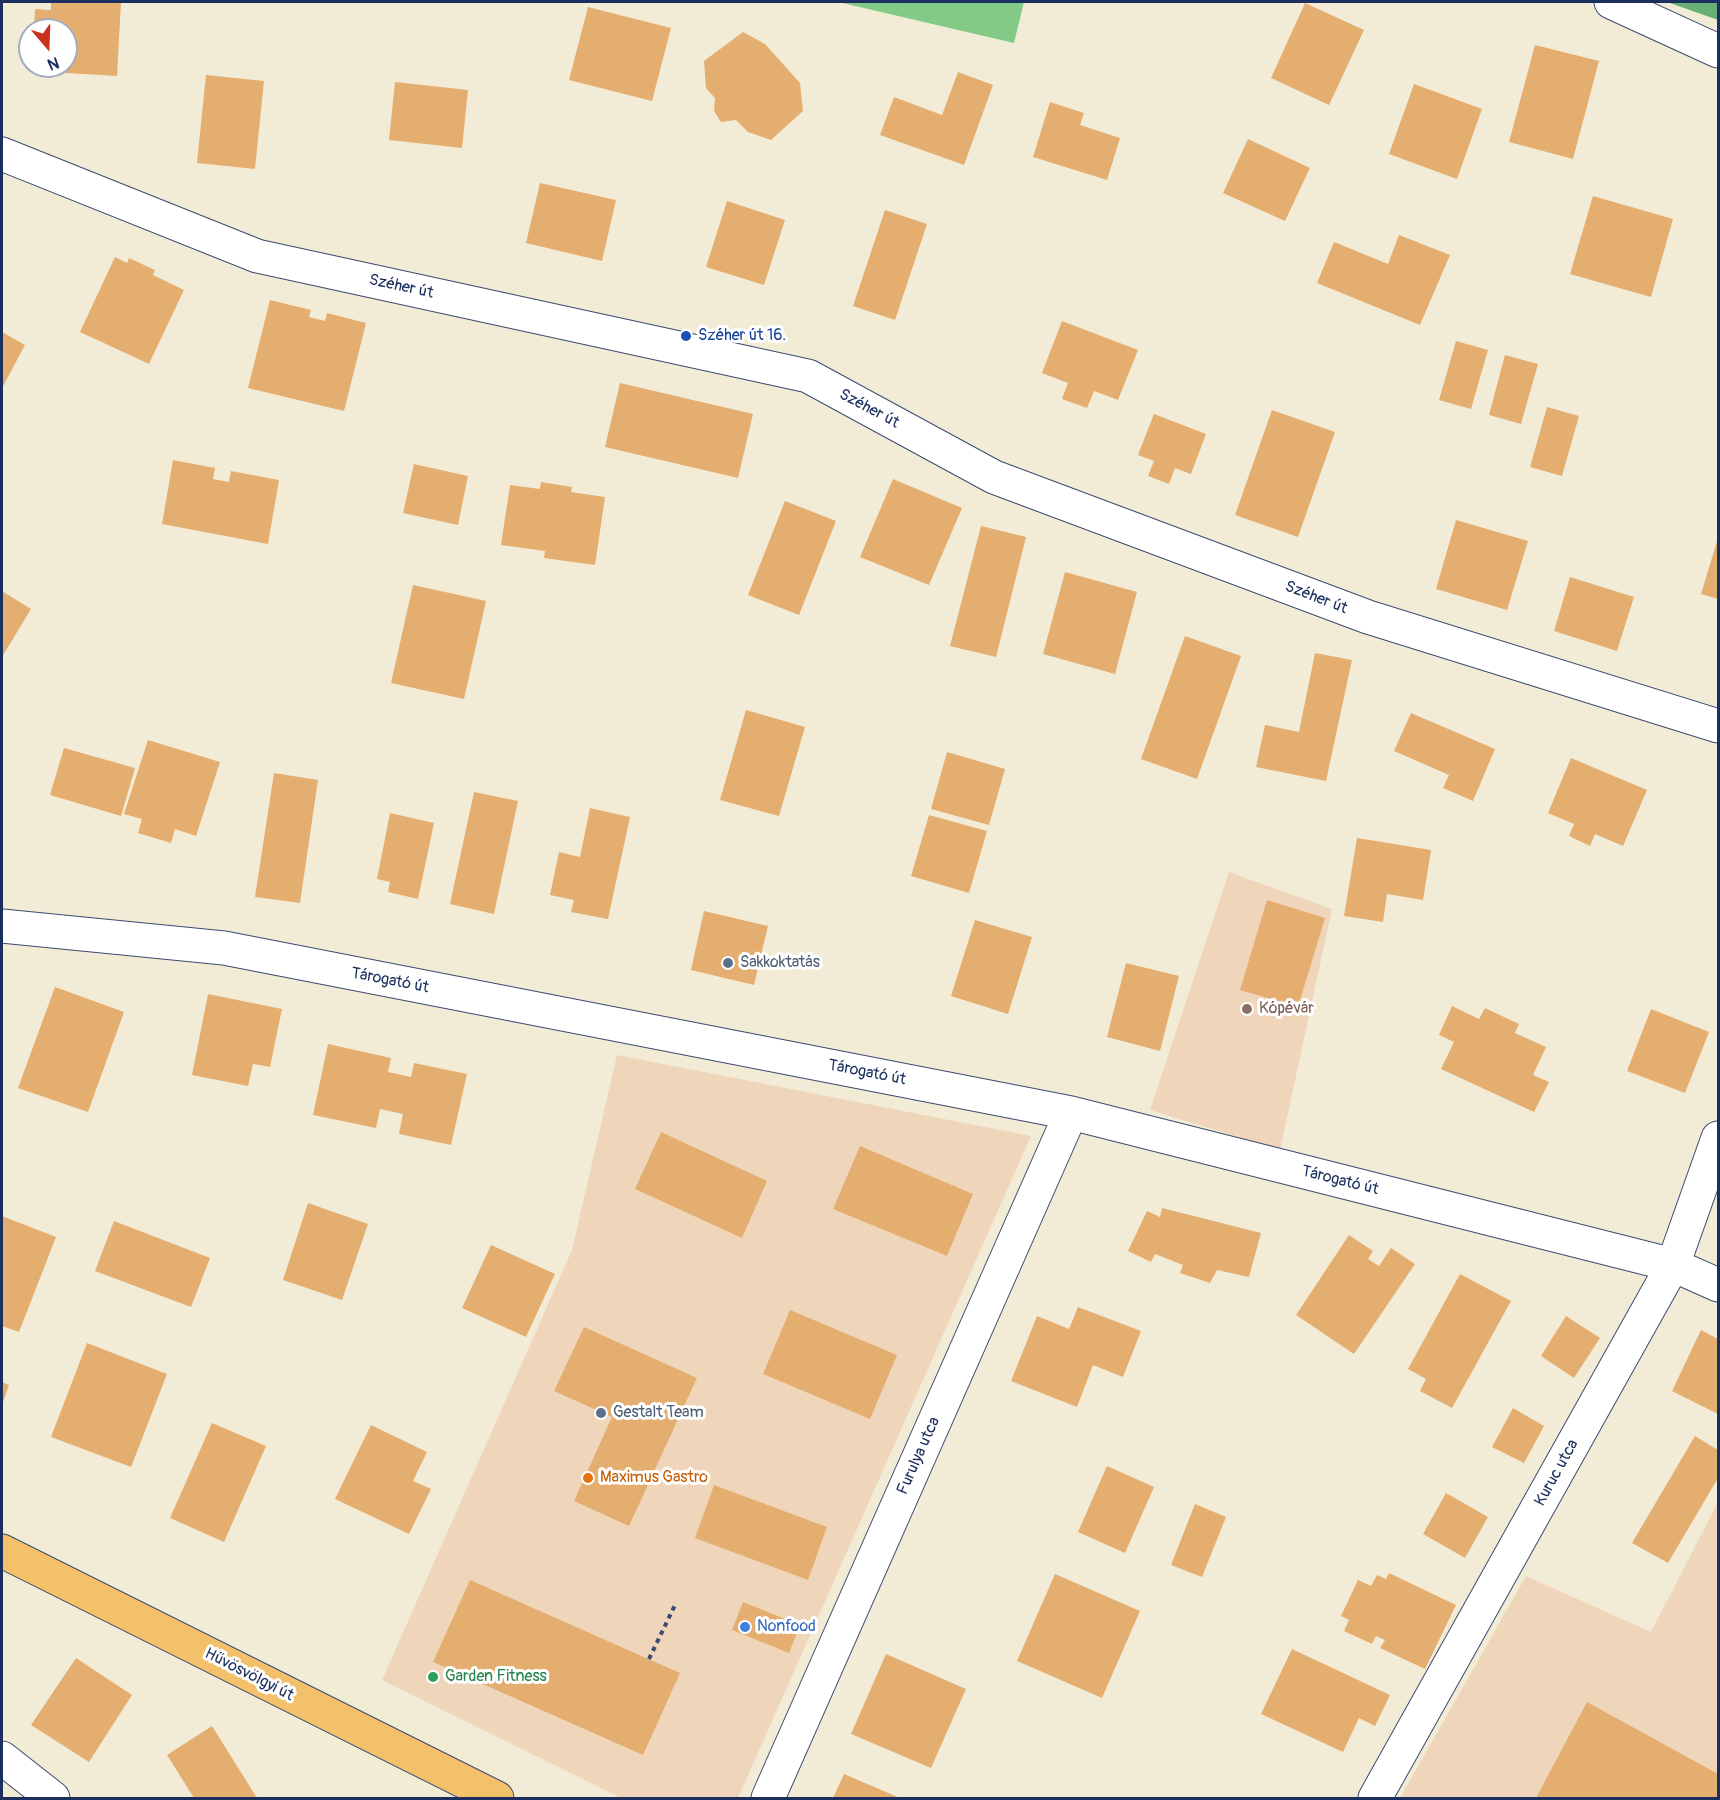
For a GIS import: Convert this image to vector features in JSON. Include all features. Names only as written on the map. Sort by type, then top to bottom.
[{"type":"main road","name":"Hűvösvölgyi út","points":[[2,1551],[497,1798]]},
{"type":"street","points":[[1611,2],[1719,51]]},
{"type":"street","name":"Széher út","points":[[2,154],[257,256],[808,376],[994,477],[1368,617],[1719,726]]},
{"type":"street","name":"Tárogató út","points":[[2,926],[224,948],[1071,1113],[1673,1265],[1719,1284]]},
{"type":"street","name":"Furulya utca","points":[[768,1798],[1071,1113]]},
{"type":"street","name":"Kuruc utca","points":[[1375,1798],[1673,1265],[1719,1138]]},
{"type":"street","points":[[2,1758],[53,1798]]},
{"type":"path","points":[[649,1659],[675,1605]]},
{"type":"shaded area","name":"Kópévár","points":[[1229,872],[1332,909],[1280,1150],[1150,1110]]},
{"type":"shaded area","points":[[617,1055],[1031,1136],[738,1798],[621,1798],[382,1680],[572,1250]]},
{"type":"shaded area","points":[[1718,1502],[1718,1798],[1400,1798],[1526,1576],[1651,1632]]},
{"type":"green space","points":[[838,2],[1024,2],[1014,43]]},
{"type":"green space","points":[[1667,2],[1718,2],[1718,20]]},
{"type":"building","points":[[51,2],[121,2],[117,76],[78,74],[78,18],[35,18],[35,9],[51,10]]},
{"type":"building","points":[[1305,3],[1364,30],[1329,105],[1271,78]]},
{"type":"building","points":[[588,7],[671,28],[652,101],[569,80]]},
{"type":"building","points":[[743,32],[765,44],[800,83],[803,111],[771,140],[748,132],[736,120],[721,122],[714,111],[715,98],[706,88],[704,61]]},
{"type":"building","points":[[1535,45],[1599,61],[1573,159],[1509,142]]},
{"type":"building","points":[[958,72],[993,85],[964,165],[880,135],[894,97],[942,115]]},
{"type":"building","points":[[206,75],[264,81],[255,169],[197,163]]},
{"type":"building","points":[[395,82],[468,90],[462,148],[389,140]]},
{"type":"building","points":[[1414,84],[1482,109],[1457,179],[1389,154]]},
{"type":"building","points":[[1050,102],[1084,113],[1080,125],[1120,138],[1107,180],[1033,157]]},
{"type":"building","points":[[1248,139],[1310,168],[1285,221],[1223,193]]},
{"type":"building","points":[[540,183],[616,200],[602,261],[526,243]]},
{"type":"building","points":[[1593,196],[1673,219],[1651,297],[1570,274]]},
{"type":"building","points":[[727,201],[785,220],[764,285],[706,267]]},
{"type":"building","points":[[885,210],[927,224],[895,320],[853,306]]},
{"type":"building","points":[[1399,235],[1450,255],[1420,325],[1317,283],[1334,242],[1388,264]]},
{"type":"building","points":[[115,257],[127,263],[129,258],[155,270],[153,275],[184,290],[149,364],[80,332]]},
{"type":"building","points":[[270,300],[311,310],[309,317],[325,321],[327,313],[366,323],[344,411],[248,388]]},
{"type":"building","points":[[1062,321],[1138,350],[1118,400],[1094,391],[1087,408],[1062,399],[1068,383],[1042,373]]},
{"type":"building","points":[[2,332],[25,345],[2,388]]},
{"type":"building","points":[[1456,341],[1488,350],[1471,409],[1439,400]]},
{"type":"building","points":[[1505,355],[1538,364],[1521,424],[1489,415]]},
{"type":"building","points":[[620,383],[753,414],[738,478],[605,447]]},
{"type":"building","points":[[1547,407],[1579,416],[1562,476],[1530,467]]},
{"type":"building","points":[[1272,410],[1335,432],[1298,537],[1235,515]]},
{"type":"building","points":[[1154,414],[1206,434],[1191,474],[1175,468],[1169,484],[1148,476],[1154,461],[1138,455]]},
{"type":"building","points":[[173,460],[215,468],[213,479],[229,482],[231,471],[279,480],[268,544],[162,524]]},
{"type":"building","points":[[414,464],[468,476],[458,525],[403,513]]},
{"type":"building","points":[[893,479],[962,508],[929,585],[860,557]]},
{"type":"building","points":[[541,482],[572,487],[571,492],[605,497],[595,565],[544,558],[545,551],[501,545],[510,485],[540,489]]},
{"type":"building","points":[[785,501],[836,521],[799,615],[748,595]]},
{"type":"building","points":[[1456,520],[1528,541],[1507,610],[1436,589]]},
{"type":"building","points":[[981,526],[1026,537],[996,657],[950,646]]},
{"type":"building","points":[[1718,538],[1718,599],[1701,594]]},
{"type":"building","points":[[1065,572],[1137,592],[1115,674],[1043,654]]},
{"type":"building","points":[[1570,577],[1634,597],[1617,651],[1554,631]]},
{"type":"building","points":[[413,585],[486,601],[464,699],[391,683]]},
{"type":"building","points":[[2,591],[31,609],[2,657]]},
{"type":"building","points":[[1185,636],[1241,656],[1197,779],[1141,759]]},
{"type":"building","points":[[1315,653],[1352,660],[1326,781],[1256,767],[1265,725],[1299,732]]},
{"type":"building","points":[[746,710],[805,727],[779,816],[720,800]]},
{"type":"building","points":[[1411,713],[1495,749],[1473,801],[1443,788],[1449,775],[1394,751]]},
{"type":"building","points":[[148,740],[220,762],[196,836],[175,829],[171,843],[138,833],[142,819],[124,814]]},
{"type":"building","points":[[64,748],[135,768],[121,816],[50,795]]},
{"type":"building","points":[[947,752],[1005,769],[989,825],[931,809]]},
{"type":"building","points":[[1571,758],[1647,790],[1623,846],[1595,834],[1590,846],[1569,836],[1574,824],[1548,813]]},
{"type":"building","points":[[274,773],[318,780],[300,903],[255,897]]},
{"type":"building","points":[[474,792],[518,801],[494,914],[450,904]]},
{"type":"building","points":[[590,808],[630,817],[608,919],[571,912],[574,900],[550,895],[559,852],[580,857]]},
{"type":"building","points":[[390,813],[434,823],[418,899],[388,892],[390,882],[377,879]]},
{"type":"building","points":[[929,815],[987,831],[969,893],[911,876]]},
{"type":"building","points":[[1357,838],[1431,850],[1423,900],[1387,894],[1383,922],[1344,916]]},
{"type":"building","points":[[1267,900],[1325,918],[1298,1007],[1240,990]]},
{"type":"building","points":[[704,911],[768,926],[754,985],[691,970]]},
{"type":"building","points":[[975,920],[1032,937],[1008,1014],[951,996]]},
{"type":"building","points":[[1126,963],[1179,976],[1160,1051],[1107,1037]]},
{"type":"building","points":[[55,987],[124,1012],[88,1112],[18,1088]]},
{"type":"building","points":[[208,994],[282,1009],[270,1067],[253,1064],[248,1086],[192,1075]]},
{"type":"building","points":[[1452,1006],[1479,1019],[1485,1008],[1519,1024],[1515,1033],[1546,1047],[1533,1075],[1549,1082],[1534,1112],[1441,1069],[1454,1042],[1439,1035]]},
{"type":"building","points":[[1651,1009],[1709,1032],[1685,1093],[1627,1071]]},
{"type":"building","points":[[328,1044],[391,1058],[388,1072],[411,1077],[414,1063],[467,1074],[451,1145],[399,1134],[403,1114],[380,1109],[376,1128],[313,1115]]},
{"type":"building","points":[[661,1132],[767,1181],[742,1238],[635,1189]]},
{"type":"building","points":[[860,1146],[973,1194],[947,1256],[833,1209]]},
{"type":"building","points":[[308,1203],[368,1224],[342,1300],[283,1280]]},
{"type":"building","points":[[1162,1208],[1261,1233],[1249,1277],[1217,1270],[1210,1283],[1180,1273],[1183,1265],[1155,1254],[1151,1262],[1128,1251],[1147,1211],[1160,1217]]},
{"type":"building","points":[[2,1216],[56,1237],[19,1332],[2,1326]]},
{"type":"building","points":[[114,1221],[210,1258],[191,1307],[95,1271]]},
{"type":"building","points":[[1349,1235],[1373,1251],[1368,1259],[1379,1266],[1391,1248],[1415,1264],[1354,1354],[1296,1315]]},
{"type":"building","points":[[491,1245],[555,1274],[526,1337],[462,1308]]},
{"type":"building","points":[[1460,1274],[1511,1301],[1452,1408],[1420,1391],[1426,1379],[1408,1369]]},
{"type":"building","points":[[1078,1307],[1141,1331],[1123,1377],[1093,1365],[1077,1407],[1011,1381],[1037,1316],[1069,1329]]},
{"type":"building","points":[[790,1310],[897,1355],[870,1419],[763,1374]]},
{"type":"building","points":[[1566,1316],[1600,1338],[1574,1378],[1541,1356]]},
{"type":"building","points":[[584,1327],[697,1378],[629,1526],[574,1501],[612,1417],[554,1391]]},
{"type":"building","points":[[1701,1330],[1718,1339],[1718,1414],[1672,1391]]},
{"type":"building","points":[[87,1343],[167,1374],[131,1467],[51,1437]]},
{"type":"building","points":[[2,1382],[9,1385],[2,1405]]},
{"type":"building","points":[[1513,1408],[1544,1426],[1524,1463],[1492,1447]]},
{"type":"building","points":[[212,1423],[266,1446],[224,1542],[170,1518]]},
{"type":"building","points":[[371,1425],[427,1452],[413,1481],[431,1489],[409,1534],[335,1499]]},
{"type":"building","points":[[1695,1436],[1718,1450],[1718,1478],[1668,1563],[1632,1543]]},
{"type":"building","points":[[1107,1466],[1154,1487],[1125,1553],[1078,1532]]},
{"type":"building","points":[[714,1485],[827,1527],[808,1580],[695,1538]]},
{"type":"building","points":[[1446,1493],[1488,1517],[1465,1558],[1423,1534]]},
{"type":"building","points":[[1195,1504],[1226,1517],[1202,1577],[1171,1565]]},
{"type":"building","points":[[1389,1573],[1456,1605],[1425,1669],[1380,1648],[1385,1640],[1376,1636],[1372,1644],[1344,1631],[1349,1620],[1341,1616],[1358,1580],[1371,1586],[1377,1575],[1386,1579]]},
{"type":"building","points":[[1055,1574],[1140,1611],[1102,1698],[1017,1661]]},
{"type":"building","points":[[470,1580],[680,1673],[643,1755],[433,1662]]},
{"type":"building","points":[[743,1602],[800,1625],[789,1653],[732,1630]]},
{"type":"building","points":[[1292,1649],[1390,1695],[1375,1726],[1359,1718],[1343,1752],[1261,1714]]},
{"type":"building","points":[[886,1654],[966,1689],[931,1768],[851,1734]]},
{"type":"building","points":[[76,1658],[132,1695],[89,1762],[31,1725]]},
{"type":"building","points":[[1587,1702],[1718,1774],[1718,1798],[1536,1798]]},
{"type":"building","points":[[212,1726],[257,1798],[194,1798],[167,1755]]},
{"type":"building","points":[[844,1774],[900,1798],[833,1798]]},
{"type":"place","name":"Széher út 16.","points":[[686,336]]},
{"type":"place","name":"Sakkoktatás","points":[[728,963]]},
{"type":"place","name":"Kópévár","points":[[1247,1009]]},
{"type":"place","name":"Gestalt Team","points":[[601,1413]]},
{"type":"place","name":"Maximus Gastro","points":[[588,1478]]},
{"type":"place","name":"Nonfood","points":[[745,1627]]},
{"type":"place","name":"Garden Fitness","points":[[433,1677]]}]
